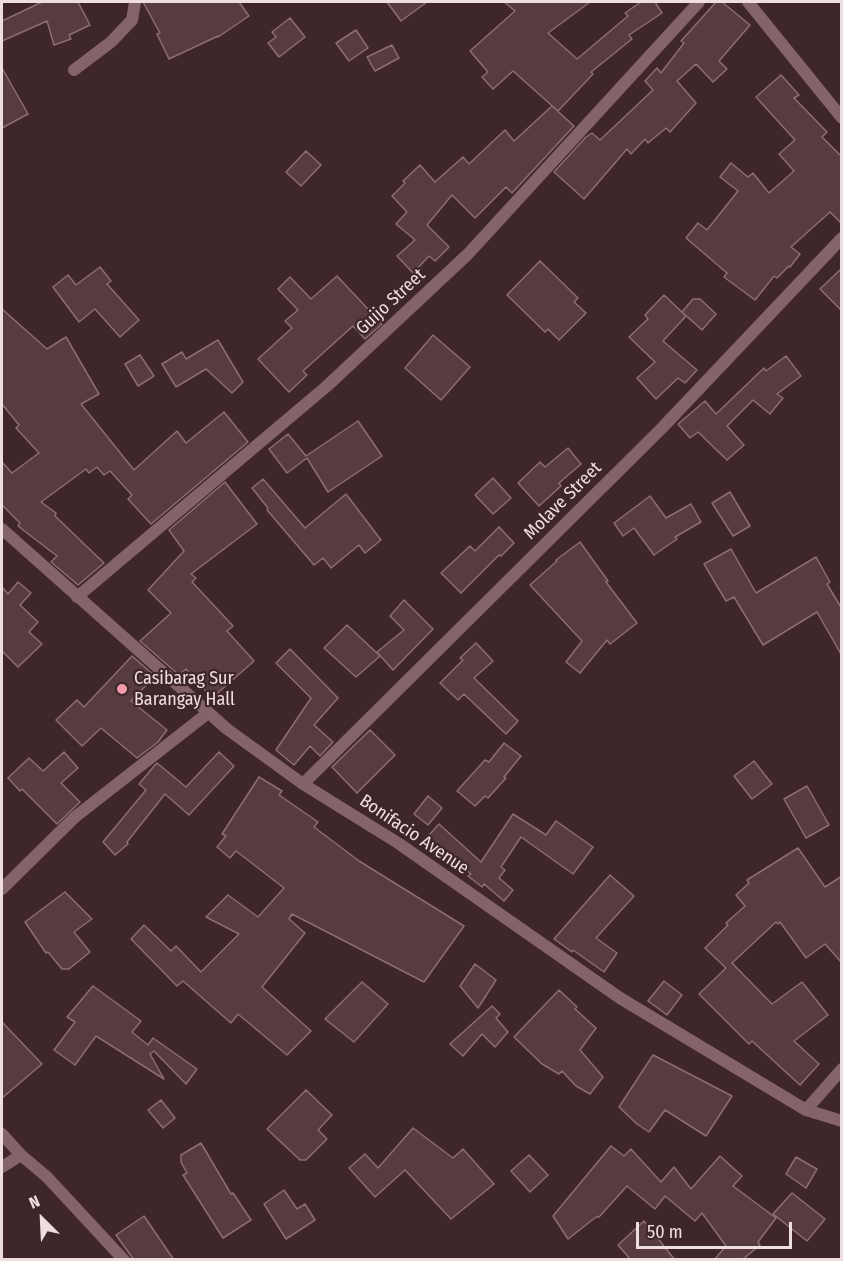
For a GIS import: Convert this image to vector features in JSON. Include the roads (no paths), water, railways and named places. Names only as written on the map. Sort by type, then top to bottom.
[{"type":"street","points":[[74,70],[111,42],[132,20],[135,2]]},
{"type":"street","name":"Guijo Street","points":[[77,597],[327,386],[468,254],[699,2]]},
{"type":"street","points":[[748,2],[842,118]]},
{"type":"street","name":"Molave Street","points":[[303,784],[662,428],[842,238]]},
{"type":"street","name":"Bonifacio Avenue","points":[[2,529],[208,713],[303,784],[398,843],[620,998],[806,1110],[842,1121]]},
{"type":"street","points":[[2,889],[75,817],[208,713]]},
{"type":"street","points":[[806,1110],[842,1069]]},
{"type":"street","points":[[2,1134],[21,1155],[47,1177],[124,1260]]},
{"type":"street","points":[[2,1167],[21,1155]]},
{"type":"place","name":"Casibarag Sur Barangay Hall","points":[[122,689]]}]
